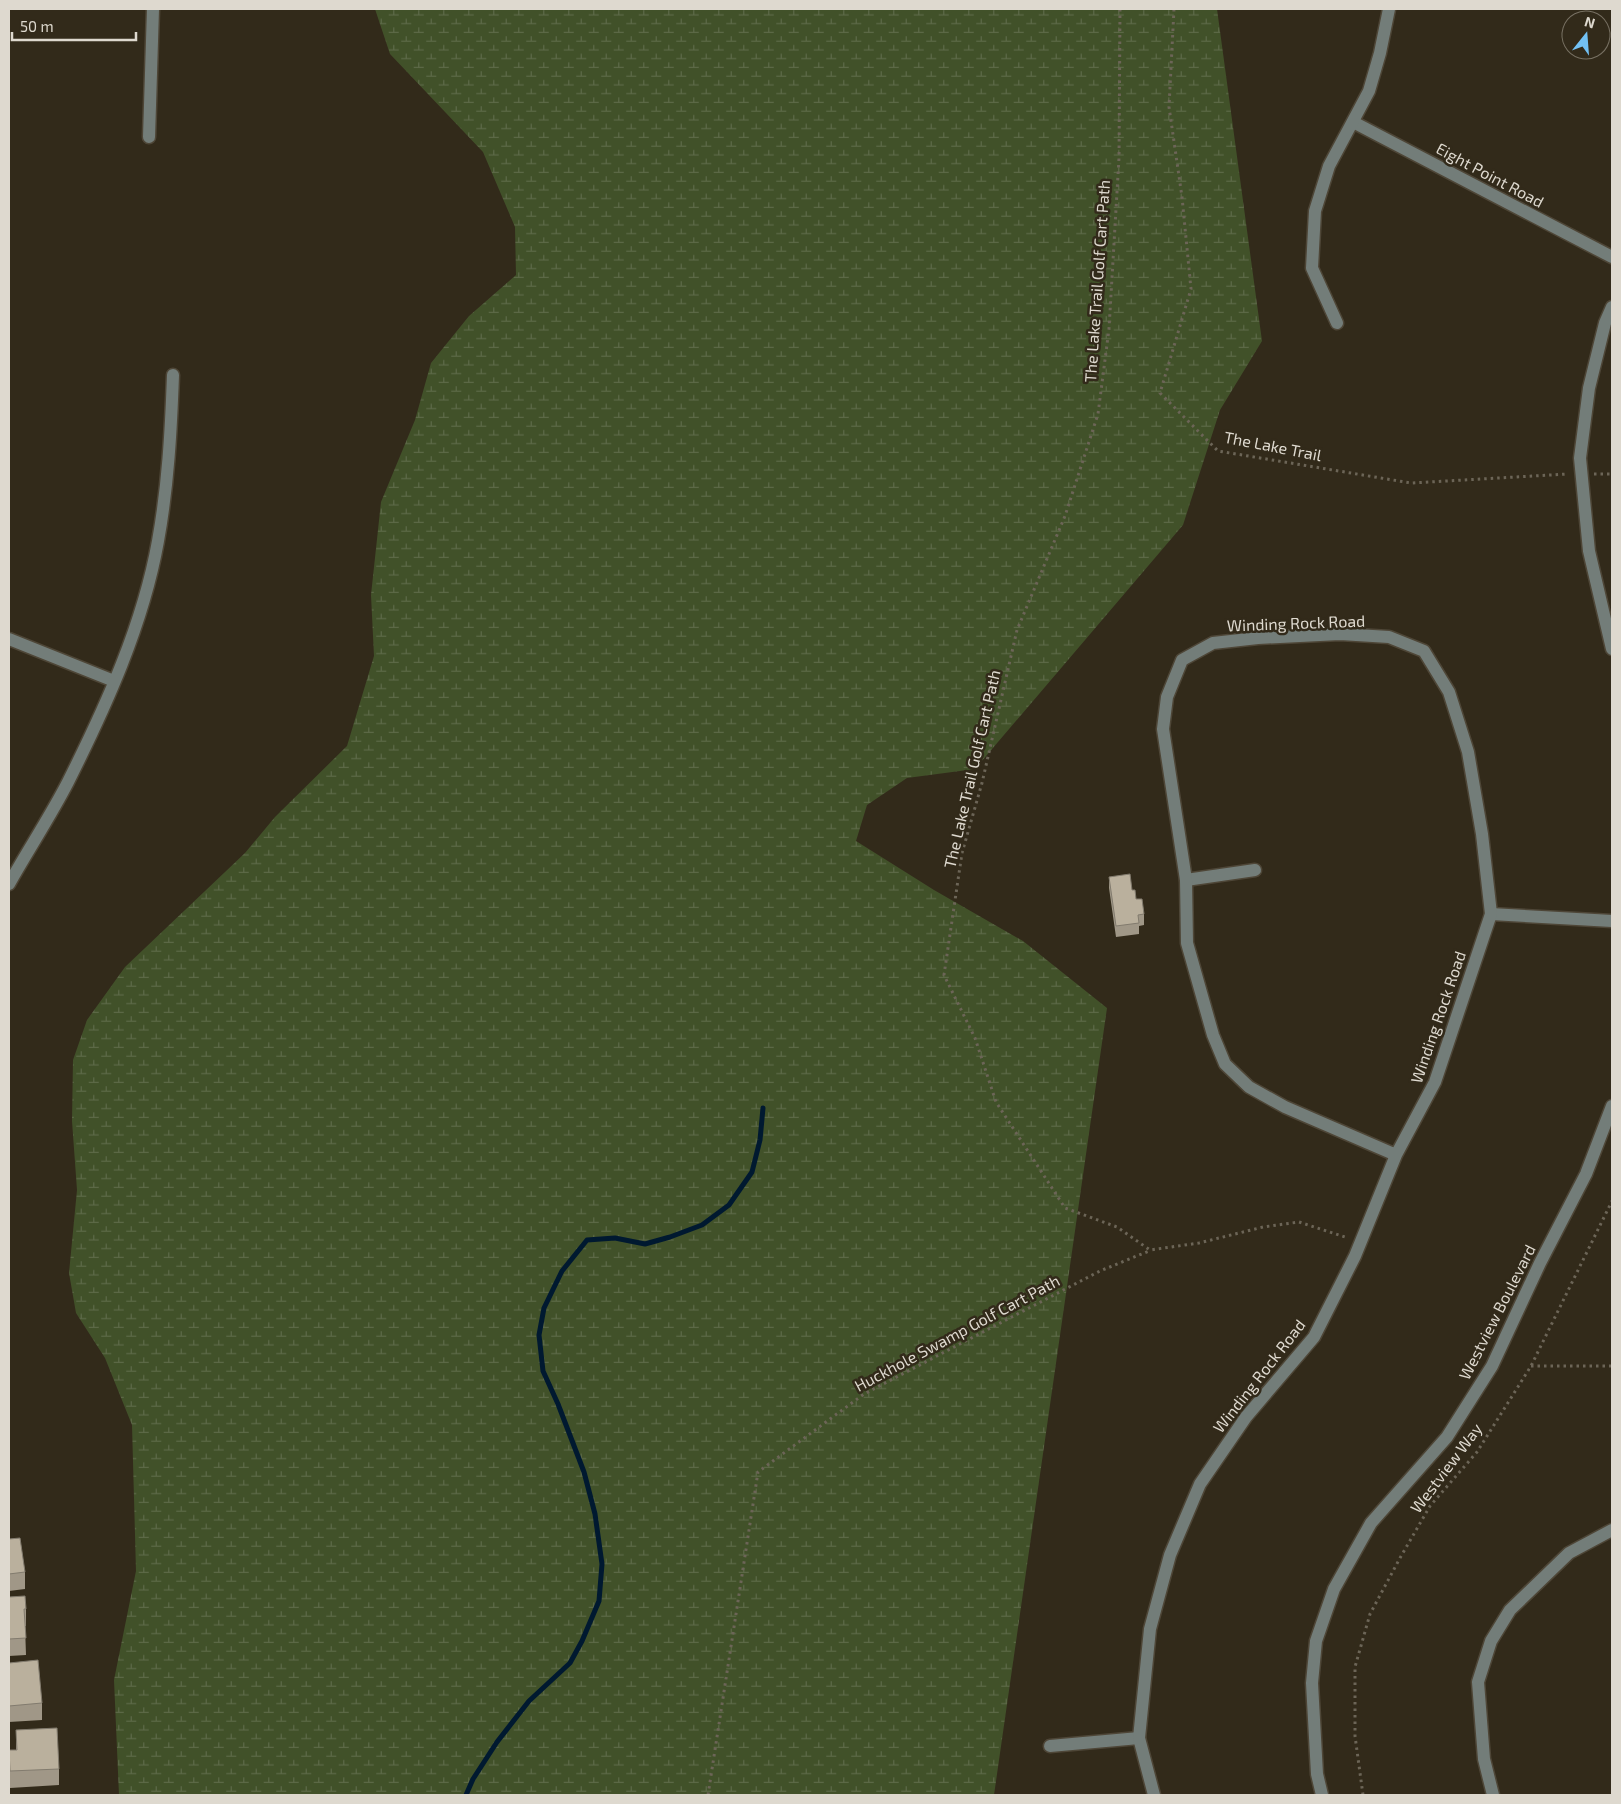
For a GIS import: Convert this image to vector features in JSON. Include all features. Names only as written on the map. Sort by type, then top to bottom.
[{"type":"street","points":[[149,137],[153,9]]},
{"type":"street","points":[[1337,323],[1312,268],[1315,211],[1329,166],[1369,91],[1380,53],[1389,9]]},
{"type":"street","name":"Eight Point Road","points":[[1353,122],[1612,257]]},
{"type":"street","points":[[1612,307],[1605,323],[1589,388],[1580,458],[1589,551],[1612,649]]},
{"type":"street","points":[[9,884],[67,783],[114,681],[140,612],[158,542],[170,462],[173,375]]},
{"type":"street","name":"Winding Rock Road","points":[[1154,1795],[1139,1738],[1150,1629],[1170,1555],[1200,1484],[1246,1417],[1314,1337],[1361,1242],[1396,1155],[1435,1082],[1491,914],[1482,834],[1468,752],[1449,692],[1424,651],[1389,637],[1340,634],[1258,638],[1213,643],[1182,660],[1167,697],[1163,729],[1186,880],[1187,943],[1213,1035],[1225,1064],[1249,1087],[1277,1103],[1396,1155]]},
{"type":"street","points":[[9,639],[114,681]]},
{"type":"street","points":[[1186,880],[1255,870]]},
{"type":"street","points":[[1491,914],[1612,921]]},
{"type":"street","name":"Westview Boulevard","points":[[1322,1795],[1317,1774],[1312,1683],[1316,1641],[1334,1589],[1371,1523],[1447,1437],[1492,1366],[1540,1263],[1586,1174],[1612,1106]]},
{"type":"street","points":[[1493,1795],[1484,1758],[1478,1682],[1491,1641],[1510,1610],[1569,1553],[1612,1530]]},
{"type":"street","points":[[1050,1746],[1139,1738]]},
{"type":"path","name":"The Lake Trail Golf Cart Path","points":[[1120,9],[1119,158],[1109,329],[1098,414],[1066,516],[1017,630],[982,783],[962,853],[944,975],[975,1038],[996,1102],[1065,1208],[1117,1227],[1150,1250]]},
{"type":"path","name":"The Lake Trail","points":[[1174,9],[1168,107],[1182,197],[1191,289],[1160,393],[1218,451],[1411,483],[1612,474]]},
{"type":"path","name":"Westview Way","points":[[1362,1795],[1355,1736],[1355,1667],[1370,1614],[1430,1506],[1477,1452],[1531,1366],[1612,1201]]},
{"type":"path","points":[[1150,1250],[1199,1243],[1263,1227],[1299,1222],[1361,1242]]},
{"type":"path","name":"Huckhole Swamp Golf Cart Path","points":[[708,1795],[758,1472],[864,1394],[1100,1271],[1150,1250]]},
{"type":"path","points":[[1531,1366],[1612,1366]]},
{"type":"green space","points":[[375,9],[1217,9],[1262,341],[1220,410],[1183,525],[975,769],[907,778],[867,805],[856,841],[934,890],[1023,941],[1107,1008],[994,1795],[119,1795],[114,1680],[136,1571],[132,1425],[105,1358],[76,1313],[69,1273],[77,1190],[72,1121],[73,1060],[87,1020],[125,967],[245,853],[275,817],[347,746],[374,656],[371,595],[381,502],[415,420],[431,363],[469,316],[516,275],[515,227],[483,152],[390,54]]},
{"type":"building","points":[[1130,874],[1132,890],[1135,890],[1136,899],[1142,899],[1144,914],[1138,915],[1139,923],[1116,926],[1109,877]]},
{"type":"building","points":[[20,1538],[25,1572],[9,1574],[9,1539]]},
{"type":"building","points":[[25,1596],[26,1638],[9,1639],[9,1597]]},
{"type":"building","points":[[38,1660],[42,1703],[9,1706],[9,1663]]},
{"type":"building","points":[[57,1728],[59,1769],[10,1771],[9,1750],[17,1750],[16,1730]]},
{"type":"waterway","points":[[466,1795],[473,1779],[497,1742],[529,1701],[570,1663],[582,1641],[599,1601],[602,1564],[595,1514],[584,1472],[543,1371],[539,1335],[544,1308],[562,1271],[587,1240],[615,1238],[645,1244],[702,1225],[729,1205],[752,1172],[760,1140],[763,1108]]}]
